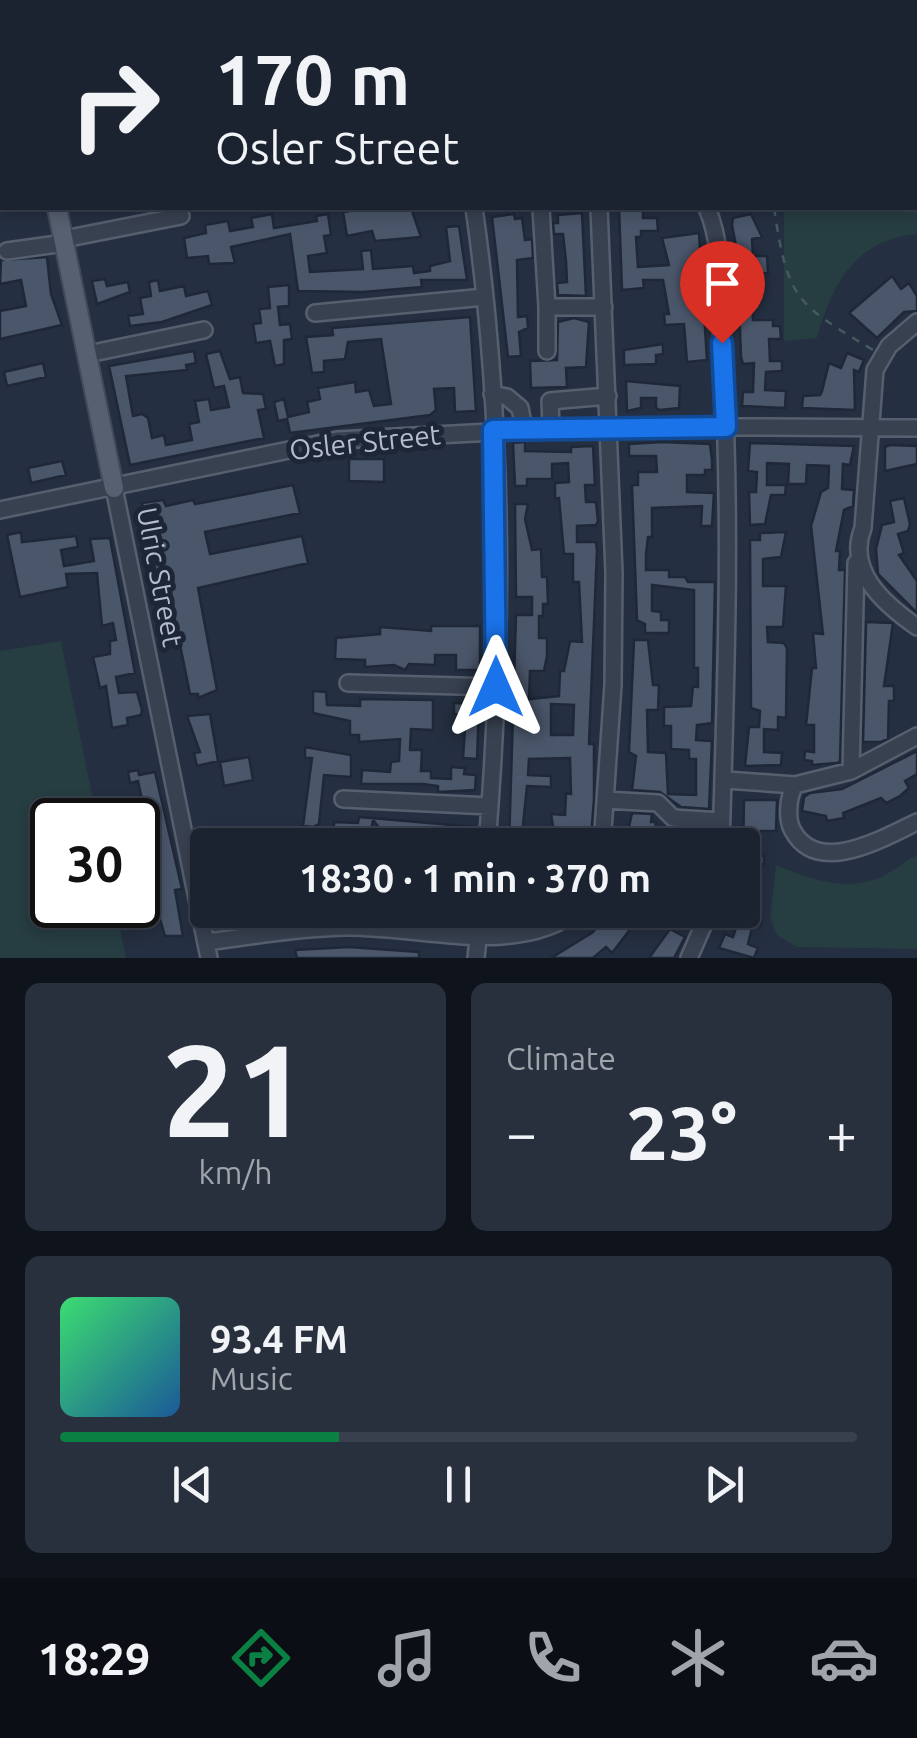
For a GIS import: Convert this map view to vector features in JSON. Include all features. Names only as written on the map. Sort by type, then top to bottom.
[{"type":"main road","name":"Ulric Street","points":[[57,210],[114,488]]},
{"type":"street","points":[[474,210],[485,298],[493,430],[496,687],[488,828]]},
{"type":"street","points":[[540,210],[548,351]]},
{"type":"street","points":[[600,210],[610,426],[613,685],[603,828]]},
{"type":"street","points":[[708,210],[716,244],[730,600],[726,780],[721,828]]},
{"type":"street","points":[[7,251],[181,216]]},
{"type":"street","points":[[314,314],[485,298]]},
{"type":"street","points":[[547,307],[604,307]]},
{"type":"street","points":[[851,771],[857,544],[863,528],[874,370],[898,336],[917,322]]},
{"type":"street","points":[[88,354],[204,330]]},
{"type":"street","points":[[492,394],[507,397],[520,408],[524,428]]},
{"type":"street","points":[[550,427],[550,401],[608,396]]},
{"type":"street","name":"Osler Street","points":[[0,510],[337,440],[550,427],[917,428]]},
{"type":"street","points":[[24,485],[28,505]]},
{"type":"street","name":"Ulric Street","points":[[114,488],[208,950]]},
{"type":"street","points":[[857,544],[866,578],[887,606],[917,627]]},
{"type":"street","points":[[348,683],[496,687]]},
{"type":"street","points":[[726,780],[796,785],[851,771],[917,736]]},
{"type":"street","points":[[796,785],[790,794],[790,825],[798,839],[812,848],[856,850],[917,822]]},
{"type":"street","points":[[342,799],[490,806]]},
{"type":"street","points":[[604,800],[658,803],[673,818],[721,821]]},
{"type":"street","points":[[208,950],[343,927],[514,940],[555,928]]},
{"type":"street","points":[[476,958],[480,928]]},
{"type":"street","points":[[697,955],[705,928]]},
{"type":"path","points":[[774,210],[791,286],[803,305],[883,356]]},
{"type":"green space","points":[[784,210],[917,210],[917,234],[878,245],[850,268],[830,300],[817,338],[784,341]]},
{"type":"green space","points":[[61,641],[93,798],[30,798],[30,928],[120,928],[126,958],[0,958],[0,651]]},
{"type":"green space","points":[[917,855],[917,949],[797,947],[777,935],[770,918],[776,865],[842,884],[883,876]]},
{"type":"building","points":[[412,210],[421,237],[375,241],[372,231],[347,236],[343,212]]},
{"type":"building","points":[[619,210],[643,210],[643,218],[657,218],[658,231],[641,231],[641,237],[636,237],[638,267],[669,265],[662,238],[699,233],[707,360],[687,362],[684,324],[665,325],[664,314],[669,314],[663,280],[643,280],[644,288],[622,290]]},
{"type":"building","points":[[582,213],[586,296],[558,295],[557,283],[567,282],[566,261],[563,234],[554,234],[553,223],[558,223],[558,215]]},
{"type":"building","points":[[272,214],[274,228],[317,221],[316,216],[328,214],[331,235],[324,236],[327,253],[308,256],[310,272],[363,269],[361,251],[371,250],[373,269],[413,266],[414,273],[430,271],[430,266],[450,261],[446,227],[459,226],[467,280],[421,280],[422,287],[363,292],[298,291],[290,234],[231,247],[235,263],[209,264],[208,256],[187,258],[184,238],[206,233],[205,225],[228,221],[230,231],[253,227],[251,218]]},
{"type":"building","points":[[514,214],[515,219],[522,218],[525,240],[532,239],[533,258],[517,260],[518,317],[527,316],[528,328],[519,332],[521,356],[508,357],[492,217]]},
{"type":"building","points":[[751,214],[762,237],[752,239],[753,256],[767,256],[768,273],[752,274],[753,320],[773,320],[773,326],[780,326],[781,339],[769,339],[770,361],[782,361],[782,371],[766,372],[765,390],[786,391],[785,408],[742,406],[743,392],[753,392],[754,363],[743,364],[741,357],[737,252],[732,225],[733,218]]},
{"type":"building","points":[[47,257],[51,294],[62,325],[0,339],[0,311],[26,306],[21,280],[0,284],[1,260]]},
{"type":"building","points":[[892,276],[901,289],[909,283],[917,296],[917,311],[904,312],[877,338],[849,313]]},
{"type":"building","points":[[105,279],[107,286],[128,282],[130,292],[97,304],[92,281]]},
{"type":"building","points":[[158,280],[160,291],[184,286],[186,296],[208,291],[212,305],[162,322],[130,326],[128,316],[143,314],[140,298],[151,296],[149,282]]},
{"type":"building","points":[[289,285],[289,306],[278,307],[280,325],[290,324],[292,339],[284,340],[284,364],[275,366],[270,341],[256,343],[253,324],[261,323],[259,309],[270,308],[268,287]]},
{"type":"building","points":[[470,317],[476,411],[455,412],[454,388],[434,389],[436,410],[430,415],[290,433],[287,419],[278,421],[274,402],[284,399],[288,417],[309,412],[307,402],[320,399],[318,388],[355,382],[356,392],[369,390],[374,406],[391,404],[381,339],[348,342],[345,359],[324,361],[324,372],[312,373],[306,337],[333,335],[332,328]]},
{"type":"building","points":[[574,318],[589,322],[586,367],[566,368],[567,387],[531,388],[530,361],[557,360],[558,322]]},
{"type":"building","points":[[663,344],[663,354],[656,355],[656,364],[624,365],[624,350]]},
{"type":"building","points":[[194,351],[196,363],[186,365],[187,370],[126,376],[133,416],[142,414],[148,418],[152,438],[164,435],[166,445],[192,440],[189,424],[199,422],[195,401],[209,399],[211,410],[229,407],[224,386],[214,388],[206,354],[220,351],[230,379],[240,377],[243,393],[263,394],[266,409],[258,410],[264,438],[130,465],[109,366]]},
{"type":"building","points":[[847,353],[864,360],[859,372],[854,370],[855,410],[802,408],[803,396],[820,395],[829,363],[841,368]]},
{"type":"building","points":[[43,363],[46,377],[7,386],[4,372]]},
{"type":"building","points":[[626,381],[680,386],[679,408],[660,410],[656,408],[656,398],[641,398],[641,408],[627,411]]},
{"type":"building","points":[[525,442],[525,451],[571,452],[571,447],[593,446],[595,485],[585,485],[586,502],[596,502],[598,521],[596,525],[577,526],[577,542],[596,542],[597,550],[589,744],[594,744],[592,828],[553,828],[551,814],[565,815],[566,793],[571,794],[570,758],[529,759],[528,775],[551,776],[551,787],[527,786],[523,828],[510,828],[516,615],[532,615],[532,597],[516,597],[515,504],[528,504],[525,519],[532,550],[541,549],[542,577],[547,577],[548,604],[543,604],[543,616],[539,616],[539,638],[547,638],[547,656],[544,671],[530,671],[529,699],[559,696],[560,671],[564,671],[570,641],[582,642],[579,582],[573,582],[573,554],[564,554],[559,498],[555,499],[555,483],[569,482],[568,463],[552,464],[552,479],[527,479],[527,486],[515,486],[513,443]],"holes":[[[551,704],[574,705],[573,735],[551,735]]]},
{"type":"building","points":[[750,443],[854,446],[850,465],[843,464],[842,489],[854,490],[853,506],[844,510],[836,551],[840,551],[839,570],[845,570],[840,762],[812,765],[812,761],[804,760],[805,751],[814,752],[814,725],[806,725],[812,668],[816,668],[813,633],[823,634],[811,526],[821,492],[828,488],[829,466],[807,465],[806,484],[788,484],[789,464],[767,463],[767,485],[786,485],[785,495],[771,495],[765,524],[750,525],[749,492],[756,492],[757,472],[748,471]]},
{"type":"building","points":[[629,444],[710,444],[712,470],[705,470],[705,475],[687,475],[687,492],[714,493],[712,526],[701,526],[702,506],[652,508],[652,537],[648,537],[646,554],[646,570],[669,570],[669,577],[685,577],[688,582],[715,582],[712,723],[697,725],[696,740],[712,741],[709,809],[681,807],[660,792],[632,790],[636,756],[629,752],[634,640],[648,640],[653,685],[659,685],[658,710],[647,710],[648,752],[666,753],[668,794],[696,795],[696,759],[689,759],[689,750],[671,749],[671,726],[664,726],[664,707],[691,706],[693,686],[698,687],[698,668],[694,668],[694,590],[652,585],[652,611],[661,612],[661,620],[669,620],[669,633],[645,633],[645,624],[637,620],[632,485],[638,485],[638,472],[657,472],[656,456],[629,456]]},
{"type":"building","points":[[917,446],[917,464],[885,471],[885,447]]},
{"type":"building","points":[[349,459],[384,459],[384,482],[349,481]]},
{"type":"building","points":[[62,461],[66,475],[31,483],[28,468]]},
{"type":"building","points":[[293,485],[300,513],[205,532],[210,554],[302,536],[308,563],[198,588],[217,690],[198,698],[198,694],[190,694],[166,576],[157,578],[142,503],[163,500],[166,506],[193,500],[195,504]]},
{"type":"building","points":[[904,498],[910,524],[908,531],[898,534],[904,553],[899,555],[917,581],[917,613],[878,574],[876,549],[882,525],[894,522],[890,501]]},
{"type":"building","points":[[21,532],[22,542],[76,536],[78,547],[61,550],[64,566],[94,561],[90,539],[110,538],[135,673],[116,677],[119,693],[137,692],[142,710],[141,715],[127,718],[128,725],[112,728],[106,686],[100,688],[93,657],[110,654],[110,641],[116,640],[113,623],[102,626],[97,573],[66,574],[68,587],[20,597],[7,535]]},
{"type":"building","points":[[786,532],[781,557],[763,559],[763,586],[786,586],[783,627],[767,627],[768,642],[784,643],[787,648],[786,718],[778,717],[778,730],[764,729],[764,752],[782,753],[781,765],[745,766],[749,727],[759,727],[760,711],[751,708],[750,540],[760,540],[760,533]]},
{"type":"building","points":[[866,622],[893,623],[884,686],[894,686],[894,701],[889,701],[888,739],[881,742],[863,742]]},
{"type":"building","points":[[431,626],[480,626],[480,670],[456,670],[456,655],[435,655],[435,665],[409,664],[405,670],[394,665],[365,667],[365,660],[335,659],[336,638],[380,634],[380,627],[431,631]]},
{"type":"building","points":[[313,691],[326,692],[327,705],[360,706],[360,699],[433,700],[433,730],[411,729],[410,750],[422,750],[421,771],[431,771],[431,778],[451,779],[451,767],[465,768],[464,774],[476,775],[475,790],[438,792],[438,786],[423,784],[361,784],[362,770],[390,772],[391,762],[399,761],[400,739],[359,742],[359,735],[350,735],[350,721],[313,713]]},
{"type":"building","points":[[454,703],[479,704],[477,759],[463,758],[466,715],[454,714]]},
{"type":"building","points":[[210,714],[218,761],[197,766],[194,753],[200,752],[187,716]]},
{"type":"building","points":[[305,747],[351,755],[351,777],[324,775],[319,824],[313,827],[303,826],[312,758],[305,758]]},
{"type":"building","points":[[917,751],[917,774],[905,781],[909,788],[900,796],[886,803],[881,798],[843,813],[844,818],[827,821],[826,816],[802,811],[804,797],[810,793],[842,789]]},
{"type":"building","points":[[249,757],[253,780],[224,786],[220,762]]},
{"type":"building","points":[[128,772],[155,772],[182,889],[175,890],[183,936],[165,936],[160,919],[160,798],[142,798],[138,781],[130,783]]},
{"type":"building","points":[[744,800],[777,800],[776,831],[743,828]]},
{"type":"building","points":[[632,813],[652,814],[651,822],[656,822],[655,828],[629,828]]},
{"type":"building","points":[[359,817],[475,827],[379,828],[373,820],[372,828],[334,828],[334,822],[358,823]]},
{"type":"building","points":[[596,928],[631,928],[612,953],[606,947],[593,958],[551,958]]},
{"type":"building","points":[[736,928],[752,928],[748,944],[758,948],[754,958],[719,948],[725,934],[733,937]]},
{"type":"building","points":[[670,929],[685,937],[674,958],[649,958]]},
{"type":"building","points":[[349,947],[419,952],[419,958],[297,958],[295,950]]},
{"type":"route","points":[[496,687],[493,430],[726,427],[722,343]]}]
